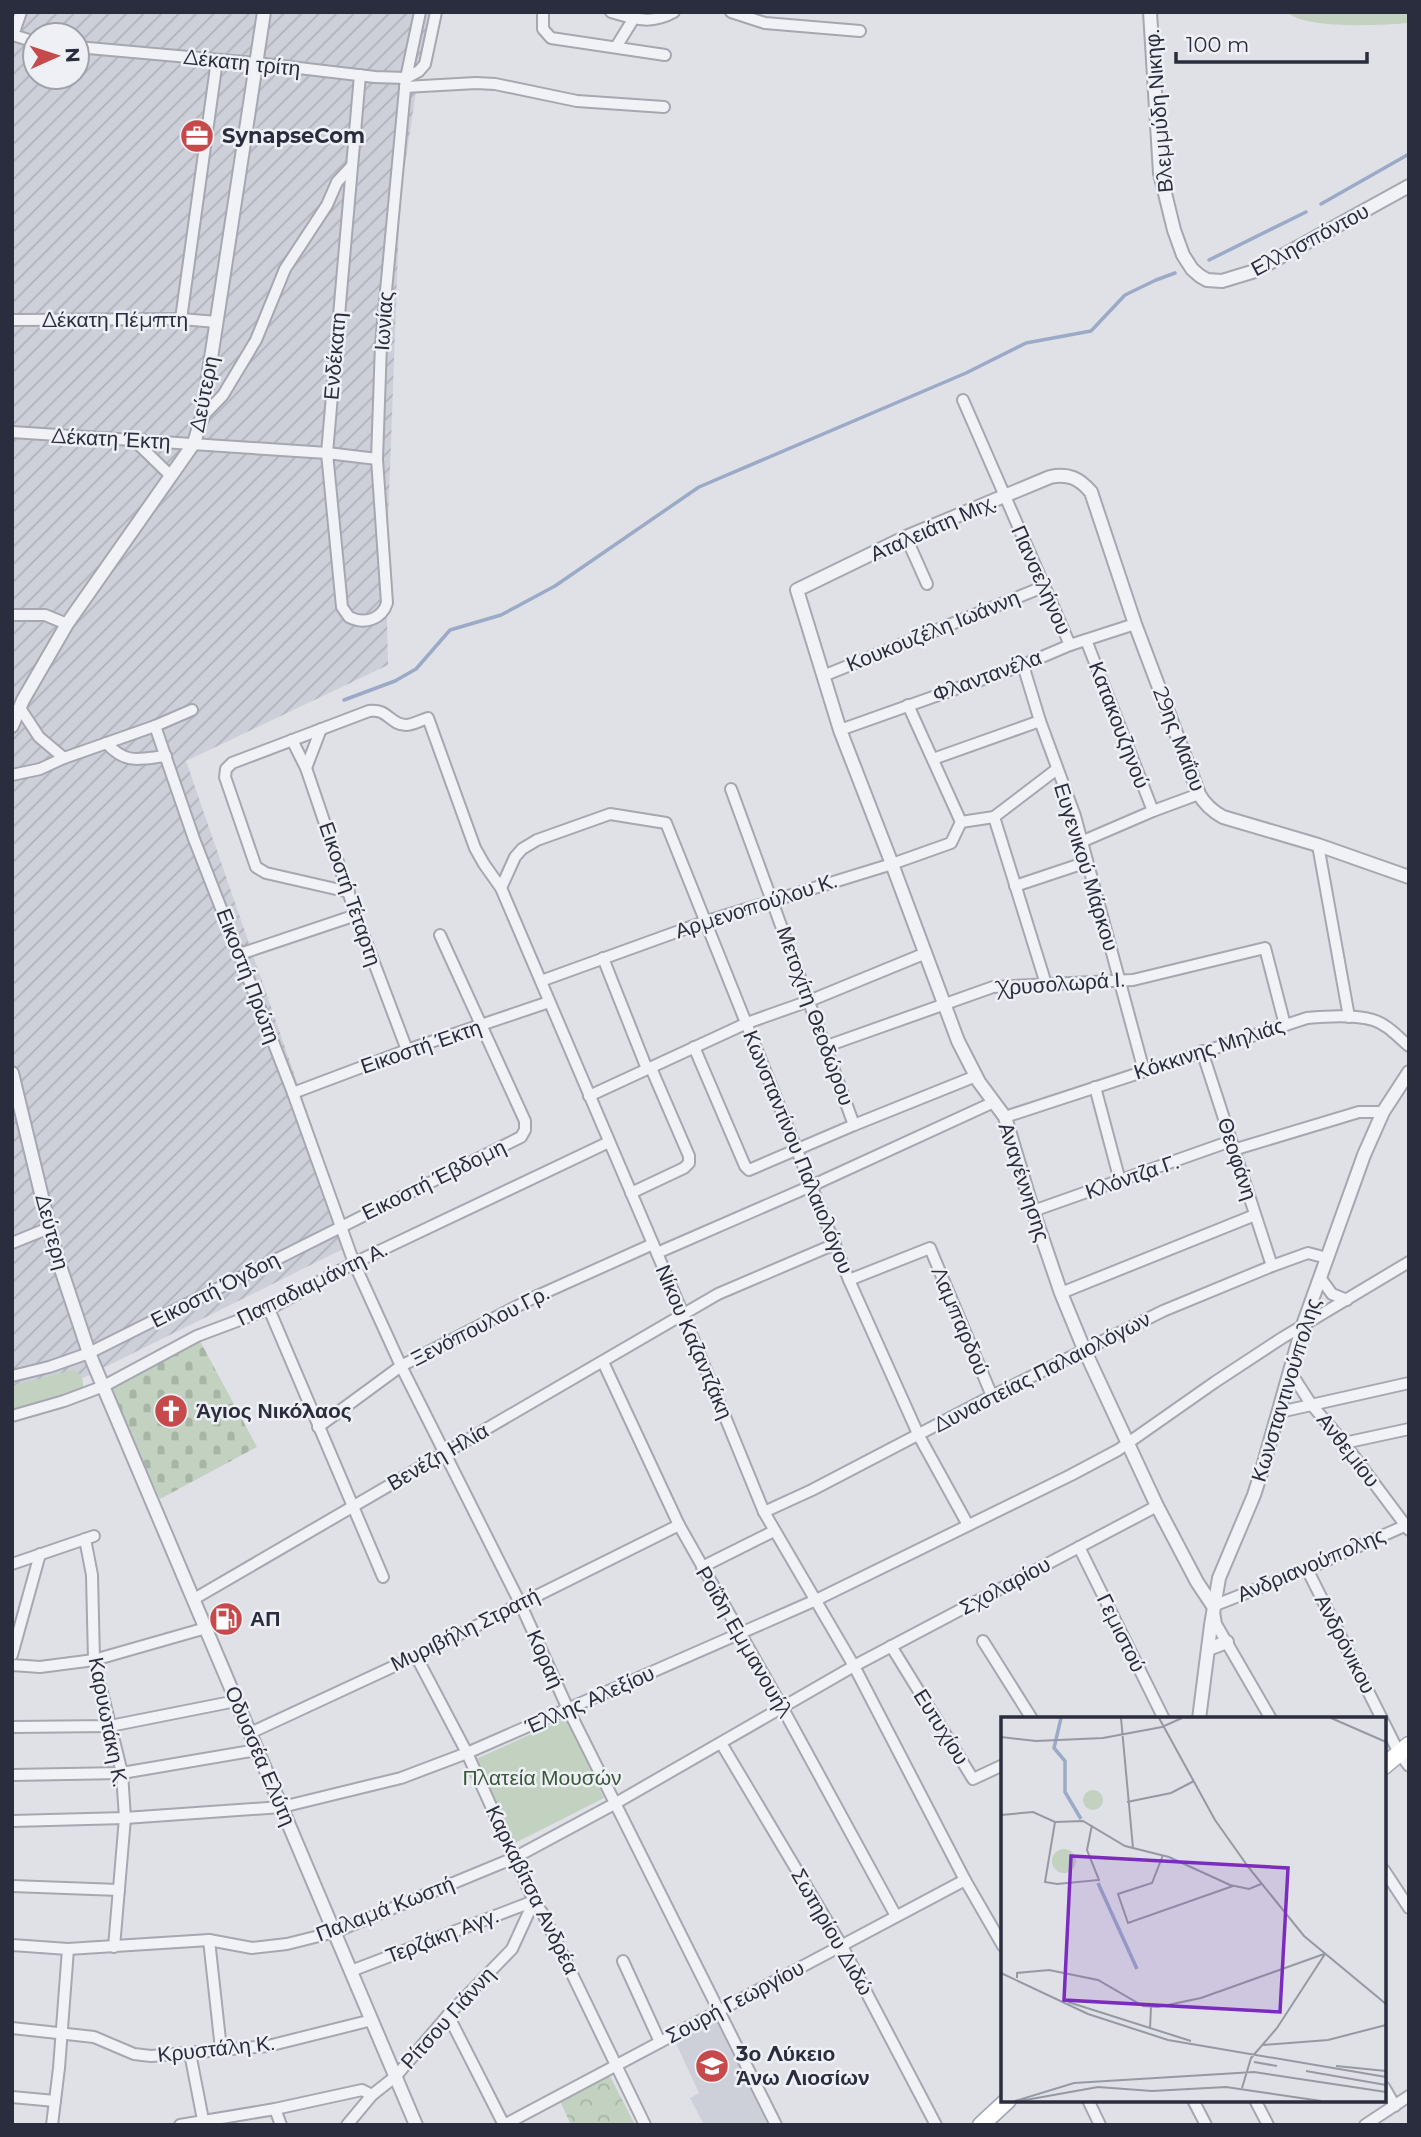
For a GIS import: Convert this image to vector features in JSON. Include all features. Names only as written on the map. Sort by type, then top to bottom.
[{"type":"main road","points":[[1386,1765],[1405,1755]]},
{"type":"main road","points":[[981,2125],[1007,2102]]},
{"type":"street","points":[[13,35],[21,12]]},
{"type":"street","name":"Δεύτερη","points":[[12,726],[67,624],[194,443],[202,417],[264,12]]},
{"type":"street","name":"Ιωνίας","points":[[367,621],[378,617],[387,603],[377,459],[381,344],[405,82],[420,12]]},
{"type":"street","points":[[405,82],[425,64],[436,12]]},
{"type":"street","points":[[543,12],[542,29],[551,38],[665,55]]},
{"type":"street","points":[[611,12],[634,18],[659,20],[674,12]]},
{"type":"street","points":[[731,12],[765,23],[860,31]]},
{"type":"street","name":"Βλεμμύδη Νικηφ.","points":[[1150,12],[1160,173],[1183,256],[1192,269],[1207,280]]},
{"type":"street","points":[[616,47],[634,18]]},
{"type":"street","name":"Δέκατη τρίτη","points":[[91,48],[256,63],[405,82],[476,83],[577,101],[664,107]]},
{"type":"street","points":[[181,318],[217,60]]},
{"type":"street","name":"Ενδέκατη","points":[[360,75],[327,453],[342,607],[349,617],[367,621]]},
{"type":"street","points":[[202,417],[223,396],[250,351],[285,269],[327,205],[337,182],[351,167]]},
{"type":"street","name":"Ελλησπόντου","points":[[1207,280],[1222,282],[1255,271],[1409,186]]},
{"type":"street","name":"Δέκατη Πέμπτη","points":[[12,320],[181,318],[217,322]]},
{"type":"street","name":"Πανσελήνου","points":[[963,400],[1070,645]]},
{"type":"street","name":"Δέκατη Έκτη","points":[[12,432],[136,442],[194,443],[377,459]]},
{"type":"street","points":[[136,442],[171,477]]},
{"type":"street","name":"Αταλειάτη Μιχ.","points":[[797,590],[906,537],[1004,496],[1050,477],[1072,476]]},
{"type":"street","name":"29ης Μαΐου","points":[[1072,476],[1082,481],[1091,492],[1135,624],[1205,804],[1223,817],[1318,845],[1409,877]]},
{"type":"street","points":[[906,537],[927,584]]},
{"type":"street","name":"Κουκουζέλη Ιωάννη","points":[[823,676],[1043,587]]},
{"type":"street","name":"Αναγέννησης","points":[[797,590],[840,730],[958,1041],[976,1076],[1005,1117],[1033,1211],[1061,1293],[1084,1349],[1157,1506],[1196,1582],[1213,1606],[1216,1624],[1269,1717]]},
{"type":"street","points":[[12,615],[45,615],[67,624]]},
{"type":"street","name":"Φλαντανέλα","points":[[840,730],[1023,665],[1070,645],[1135,624]]},
{"type":"street","name":"Κατακουζηνού","points":[[1086,640],[1153,811]]},
{"type":"street","name":"Ευγενικού Μάρκου","points":[[1023,665],[1040,721],[1075,816],[1144,1071]]},
{"type":"street","points":[[908,705],[961,822],[994,817],[1057,769]]},
{"type":"street","points":[[20,708],[39,737],[64,758]]},
{"type":"street","points":[[12,775],[40,769],[192,710]]},
{"type":"street","name":"Νίκου Καζαντζάκη","points":[[321,729],[375,710],[381,711],[399,724],[407,725],[428,718],[475,848],[501,888],[764,1511],[853,1666],[965,1880],[1001,1943]]},
{"type":"street","points":[[933,759],[1040,721]]},
{"type":"street","name":"Εικοστή Πρώτη","points":[[155,726],[194,839],[240,954],[341,1227]]},
{"type":"street","points":[[321,729],[232,763],[226,769],[225,777],[256,867],[266,873],[349,892]]},
{"type":"street","points":[[306,768],[321,729]]},
{"type":"street","name":"Εικοστή Τέταρτη","points":[[292,740],[306,768],[356,915],[407,1050]]},
{"type":"street","points":[[106,743],[123,758],[166,756]]},
{"type":"street","name":"Μετοχίτη Θεοδώρου","points":[[731,789],[854,1125]]},
{"type":"street","points":[[1081,842],[1199,794]]},
{"type":"street","name":"Κωνσταντίνου Παλαιολόγου","points":[[501,888],[515,857],[537,840],[610,814],[666,823],[849,1280],[919,1436],[968,1525]]},
{"type":"street","points":[[994,817],[1046,984]]},
{"type":"street","name":"Αρμενοπούλου Κ.","points":[[541,981],[704,922],[951,843],[961,822]]},
{"type":"street","points":[[1318,845],[1349,1017]]},
{"type":"street","points":[[1015,886],[1087,862]]},
{"type":"street","points":[[240,954],[356,915]]},
{"type":"street","points":[[440,935],[482,1026]]},
{"type":"street","name":"Χρυσολωρά Ι.","points":[[827,1046],[993,987],[1120,982],[1265,948],[1285,1025]]},
{"type":"street","points":[[589,1096],[747,1023],[926,953]]},
{"type":"street","points":[[603,958],[689,1156],[689,1163],[684,1168],[631,1194]]},
{"type":"street","name":"Εικοστή Έκτη","points":[[292,1093],[407,1050],[550,1002]]},
{"type":"street","name":"Κόκκινης Μηλιάς","points":[[1005,1117],[1307,1018],[1349,1017],[1373,1020],[1409,1046]]},
{"type":"street","name":"Εικοστή Έβδομη","points":[[341,1227],[521,1137],[525,1130],[525,1121],[482,1026]]},
{"type":"street","points":[[694,1047],[749,1170],[976,1076]]},
{"type":"street","name":"Θεοφάνη","points":[[1202,1051],[1272,1266]]},
{"type":"street","name":"Δεύτερη","points":[[12,1073],[49,1228],[89,1353],[104,1387]]},
{"type":"street","name":"Κωνσταντινούπολης","points":[[1199,1717],[1219,1578],[1254,1495],[1303,1325],[1364,1155],[1383,1112],[1407,1080]]},
{"type":"street","points":[[1095,1087],[1120,1181]]},
{"type":"street","points":[[655,1248],[811,1186],[994,1102]]},
{"type":"street","name":"Κλόντζα Γ.","points":[[1033,1211],[1232,1146],[1359,1112],[1383,1112]]},
{"type":"street","name":"Παπαδιαμάντη Α.","points":[[12,1416],[104,1387],[197,1336],[269,1309],[354,1263],[609,1142]]},
{"type":"street","points":[[1061,1293],[1255,1216]]},
{"type":"street","name":"Κοραή","points":[[341,1227],[354,1263],[401,1366],[520,1603],[568,1709],[776,2125]]},
{"type":"street","name":"Εικοστή Όγδοη","points":[[12,1376],[89,1353],[341,1227]]},
{"type":"street","points":[[12,1243],[49,1228]]},
{"type":"street","name":"Βενέζη Ηλία","points":[[199,1606],[354,1506],[718,1294],[835,1244]]},
{"type":"street","name":"Ξενόπουλου Γρ.","points":[[318,1427],[401,1366],[535,1297],[655,1248]]},
{"type":"street","name":"Λαμπαρδού","points":[[849,1280],[930,1248],[992,1396]]},
{"type":"street","name":"Δυναστείας Παλαιολόγων","points":[[764,1511],[812,1490],[1163,1311],[1308,1253],[1327,1258]]},
{"type":"street","name":"Έλλης Αλεξίου","points":[[12,1821],[125,1818],[282,1807],[401,1778],[467,1754],[816,1601],[1071,1475],[1129,1443],[1215,1382],[1303,1325],[1409,1262]]},
{"type":"street","points":[[1321,1279],[1332,1294],[1347,1300]]},
{"type":"street","points":[[269,1309],[383,1577]]},
{"type":"street","name":"Ροΐδη Εμμανουήλ","points":[[603,1362],[679,1525],[896,1916]]},
{"type":"street","name":"Ανθεμίου","points":[[1291,1373],[1311,1404],[1345,1443],[1408,1527]]},
{"type":"street","points":[[1311,1404],[1409,1383]]},
{"type":"street","name":"Οδυσσέα Ελύτη","points":[[104,1387],[199,1606],[206,1628],[216,1642],[236,1701],[416,2125]]},
{"type":"street","name":"Ανθεμίου","points":[[1280,1412],[1311,1404]]},
{"type":"street","points":[[1345,1443],[1409,1429]]},
{"type":"street","name":"Σχολαρίου","points":[[721,1743],[853,1666],[1157,1506]]},
{"type":"street","name":"Μυριβήλη Στρατή","points":[[250,1733],[416,1656],[679,1525]]},
{"type":"street","name":"Ανδριανούπολης","points":[[1213,1606],[1408,1527]]},
{"type":"street","points":[[702,1567],[774,1531]]},
{"type":"street","name":"Καρυωτάκη Κ.","points":[[40,1554],[89,1537],[94,1660],[122,1773],[125,1818],[114,1947]]},
{"type":"street","name":"Γεμιστού","points":[[1079,1547],[1163,1717]]},
{"type":"street","points":[[12,1564],[40,1554]]},
{"type":"street","points":[[12,1655],[40,1554]]},
{"type":"street","name":"Ανδρόνικου","points":[[1307,1569],[1381,1717]]},
{"type":"street","points":[[12,1665],[40,1667],[94,1660],[206,1628]]},
{"type":"street","points":[[982,1642],[1031,1717]]},
{"type":"street","points":[[1208,1649],[1227,1642]]},
{"type":"street","name":"Ευτυχίου","points":[[891,1646],[973,1779],[1001,1766]]},
{"type":"street","name":"Καρκαβίτσα Ανδρέα","points":[[416,1656],[467,1754],[534,1900],[645,2125]]},
{"type":"street","points":[[12,1727],[110,1727],[236,1701]]},
{"type":"street","name":"Ανδρόνικου","points":[[1386,1726],[1405,1755]]},
{"type":"street","name":"Παλαμά Κωστή","points":[[12,1945],[68,1949],[209,1940],[251,1948],[287,1944],[335,1932],[514,1858],[721,1743]]},
{"type":"street","name":"Σωτηρίου Διδώ","points":[[721,1743],[842,1945],[936,2125]]},
{"type":"street","points":[[12,1775],[122,1773],[257,1750]]},
{"type":"street","points":[[1386,1873],[1409,1908]]},
{"type":"street","name":"Σουρή Γεωργίου","points":[[504,2125],[965,1880]]},
{"type":"street","points":[[12,1886],[120,1890]]},
{"type":"street","name":"Τερζάκη Αγγ.","points":[[351,1971],[534,1900]]},
{"type":"street","name":"Ρίτσου Γιάννη","points":[[347,2125],[372,2095],[396,2076],[448,2015],[512,1949],[534,1900]]},
{"type":"street","points":[[209,1940],[221,2049]]},
{"type":"street","points":[[52,2125],[68,1949]]},
{"type":"street","points":[[623,1961],[660,2042]]},
{"type":"street","points":[[448,2015],[504,2125]]},
{"type":"street","name":"Κρυστάλη Κ.","points":[[12,2028],[94,2037],[134,2054],[150,2056],[268,2046],[372,2020]]},
{"type":"street","points":[[190,2053],[203,2123]]},
{"type":"street","points":[[180,2125],[203,2123],[362,2090],[372,2095]]},
{"type":"street","points":[[1386,2090],[1395,2106]]},
{"type":"street","points":[[1365,2125],[1409,2096]]},
{"type":"street","points":[[12,2097],[55,2101]]},
{"type":"street","points":[[1089,2102],[1100,2125]]},
{"type":"street","points":[[1194,2102],[1206,2125]]},
{"type":"street","points":[[1256,2102],[1268,2125]]},
{"type":"street","points":[[275,2109],[281,2125]]},
{"type":"shaded area","points":[[12,12],[428,12],[400,198],[386,578],[388,665],[186,761],[353,1244],[83,1378],[12,1397]]},
{"type":"shaded area","name":"3ο Λύκειο Άνω Λιοσίων","points":[[714,2017],[768,2125],[704,2125],[690,2098],[699,2093],[674,2039]]},
{"type":"green space","points":[[1287,12],[1409,12],[1409,23],[1327,24],[1296,18]]},
{"type":"green space","points":[[200,1341],[257,1447],[160,1499],[109,1385]]},
{"type":"green space","points":[[73,1370],[80,1374],[82,1379],[83,1388],[79,1392],[12,1409],[12,1386]]},
{"type":"green space","name":"Πλατεία Μουσών","points":[[567,1718],[604,1798],[515,1843],[476,1759]]},
{"type":"green space","points":[[610,2076],[635,2125],[571,2125],[560,2101]]},
{"type":"waterway","points":[[1321,204],[1409,154]]},
{"type":"waterway","points":[[1209,260],[1306,212]]},
{"type":"waterway","points":[[344,700],[395,681],[416,669],[450,630],[501,615],[555,586],[699,487],[966,373],[1026,343],[1091,331],[1125,295],[1175,273]]},
{"type":"place","name":"SynapseCom","points":[[197,136]]},
{"type":"place","name":"Άγιος Νικόλαος","points":[[171,1411]]},
{"type":"place","name":"ΑΠ","points":[[226,1619]]},
{"type":"place","name":"3ο Λύκειο Άνω Λιοσίων","points":[[712,2066]]}]
